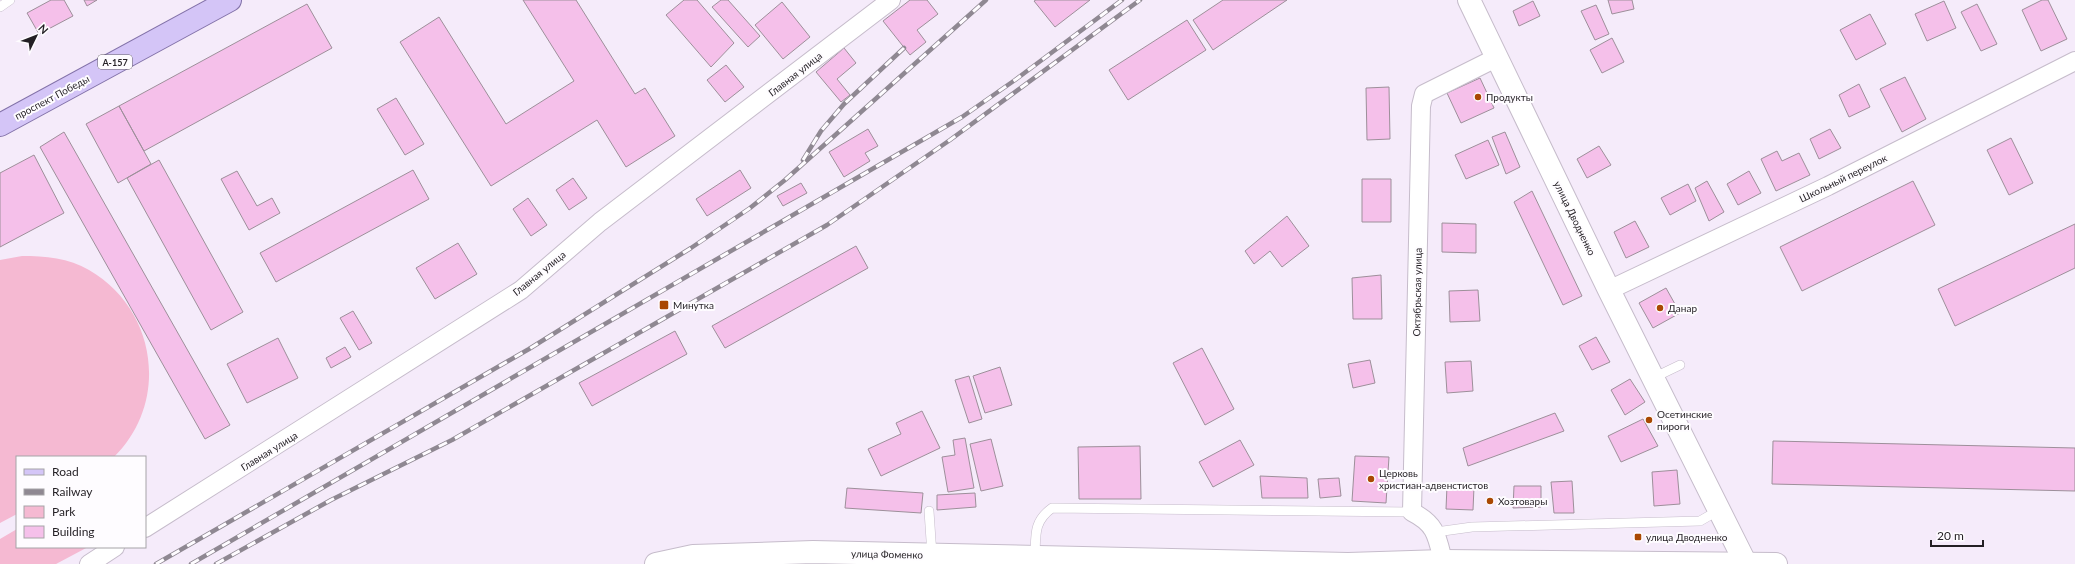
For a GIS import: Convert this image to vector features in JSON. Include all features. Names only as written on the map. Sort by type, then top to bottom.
[{"type":"main road","name":"проспект Победы","points":[[0,125],[230,0]]},
{"type":"street","name":"Главная улица","points":[[146,527],[521,290],[600,222],[891,0]]},
{"type":"street","name":"улица Дводненко","points":[[1469,0],[1609,290],[1746,564]]},
{"type":"street","name":"Октябрьская улица","points":[[1412,512],[1421,106],[1424,94],[1498,58]]},
{"type":"street","name":"Школьный переулок","points":[[1609,290],[1828,186],[2075,61]]},
{"type":"street","points":[[1412,512],[1425,519],[1436,532],[1443,561]]},
{"type":"street","points":[[89,564],[114,548]]},
{"type":"street","name":"улица Фоменко","points":[[656,564],[693,556],[814,558],[932,555],[1348,564],[1443,561],[1776,564]]},
{"type":"lane","points":[[0,7],[10,0]]},
{"type":"lane","points":[[1653,378],[1680,365]]},
{"type":"lane","points":[[1035,557],[1036,527],[1043,515],[1052,508],[1412,512]]},
{"type":"lane","points":[[1436,532],[1472,527],[1700,522],[1719,510]]},
{"type":"lane","points":[[929,511],[932,555]]},
{"type":"green space","points":[[22,256],[39,256],[65,260],[89,270],[112,287],[129,308],[142,332],[148,358],[149,384],[143,410],[132,435],[115,456],[16,456],[16,515],[0,523],[0,260]]},
{"type":"green space","points":[[16,530],[16,548],[86,548],[56,564],[0,564],[0,539]]},
{"type":"building","points":[[51,0],[64,0],[73,16],[39,34],[27,13]]},
{"type":"building","points":[[84,0],[97,0],[87,6]]},
{"type":"building","points":[[523,0],[576,0],[635,94],[645,88],[675,136],[626,167],[597,120],[491,186],[400,42],[439,17],[506,124],[574,81]]},
{"type":"building","points":[[684,0],[697,0],[734,43],[711,67],[666,15]]},
{"type":"building","points":[[721,0],[728,0],[760,36],[748,47],[712,7]]},
{"type":"building","points":[[910,0],[927,0],[938,14],[917,30],[926,42],[910,55],[883,21]]},
{"type":"building","points":[[1090,0],[1055,27],[1034,1]]},
{"type":"building","points":[[1223,0],[1287,0],[1213,50],[1193,20]]},
{"type":"building","points":[[1608,0],[1632,0],[1634,9],[1612,14]]},
{"type":"building","points":[[2042,0],[2048,0],[2067,39],[2041,51],[2022,10]]},
{"type":"building","points":[[1533,1],[1540,16],[1519,26],[1513,11]]},
{"type":"building","points":[[1944,1],[1956,28],[1927,41],[1915,14]]},
{"type":"building","points":[[782,2],[810,37],[783,59],[755,25]]},
{"type":"building","points":[[307,4],[332,48],[144,151],[119,106]]},
{"type":"building","points":[[1977,4],[1997,44],[1981,51],[1961,12]]},
{"type":"building","points":[[1596,5],[1609,34],[1595,40],[1581,11]]},
{"type":"building","points":[[1870,14],[1886,44],[1856,60],[1840,30]]},
{"type":"building","points":[[1187,20],[1206,50],[1128,100],[1109,70]]},
{"type":"building","points":[[1612,38],[1624,62],[1602,73],[1590,50]]},
{"type":"building","points":[[844,48],[856,63],[837,79],[850,95],[841,102],[816,72]]},
{"type":"building","points":[[726,65],[744,87],[725,102],[707,80]]},
{"type":"building","points":[[1905,77],[1926,119],[1902,132],[1880,89]]},
{"type":"building","points":[[1480,78],[1494,108],[1461,123],[1447,93]]},
{"type":"building","points":[[1859,84],[1870,107],[1849,117],[1839,95]]},
{"type":"building","points":[[1389,87],[1390,139],[1367,140],[1366,88]]},
{"type":"building","points":[[396,98],[424,144],[405,155],[377,109]]},
{"type":"building","points":[[119,106],[151,164],[118,183],[86,124]]},
{"type":"building","points":[[868,129],[878,146],[865,153],[870,161],[844,177],[829,152]]},
{"type":"building","points":[[1830,129],[1841,148],[1819,159],[1810,139]]},
{"type":"building","points":[[64,132],[230,425],[205,439],[40,147]]},
{"type":"building","points":[[1505,132],[1520,167],[1506,174],[1492,137]]},
{"type":"building","points":[[2011,138],[2033,183],[2009,195],[1987,150]]},
{"type":"building","points":[[1488,140],[1499,165],[1466,179],[1455,155]]},
{"type":"building","points":[[1599,146],[1611,165],[1587,178],[1577,159]]},
{"type":"building","points":[[1777,151],[1782,161],[1799,153],[1810,175],[1776,191],[1761,159]]},
{"type":"building","points":[[34,155],[64,213],[0,247],[0,173]]},
{"type":"building","points":[[159,160],[243,312],[211,330],[127,178]]},
{"type":"building","points":[[413,170],[429,199],[276,282],[260,253]]},
{"type":"building","points":[[740,170],[751,188],[707,216],[696,199]]},
{"type":"building","points":[[237,171],[257,206],[272,198],[280,213],[249,230],[221,179]]},
{"type":"building","points":[[1749,171],[1761,193],[1738,205],[1727,184]]},
{"type":"building","points":[[573,178],[587,198],[569,210],[556,190]]},
{"type":"building","points":[[1362,179],[1391,179],[1391,222],[1362,222]]},
{"type":"building","points":[[1707,181],[1724,212],[1709,221],[1695,188]]},
{"type":"building","points":[[1913,181],[1935,225],[1802,291],[1780,247]]},
{"type":"building","points":[[801,183],[807,193],[783,206],[777,196]]},
{"type":"building","points":[[1688,184],[1696,201],[1670,215],[1661,198]]},
{"type":"building","points":[[1532,191],[1582,296],[1563,305],[1514,202]]},
{"type":"building","points":[[528,198],[547,225],[531,236],[513,209]]},
{"type":"building","points":[[1287,216],[1309,246],[1282,267],[1270,251],[1254,264],[1245,251]]},
{"type":"building","points":[[1635,221],[1649,247],[1626,258],[1614,232]]},
{"type":"building","points":[[1442,223],[1476,224],[1476,253],[1442,252]]},
{"type":"building","points":[[2075,224],[2075,268],[1955,326],[1938,289]]},
{"type":"building","points":[[458,243],[477,274],[435,299],[416,268]]},
{"type":"building","points":[[856,246],[868,268],[725,348],[712,326]]},
{"type":"building","points":[[1381,275],[1382,319],[1353,319],[1352,278]]},
{"type":"building","name":"Данар","points":[[1666,288],[1680,313],[1653,328],[1639,303]]},
{"type":"building","points":[[1478,290],[1480,321],[1450,322],[1449,291]]},
{"type":"building","points":[[353,311],[372,343],[359,350],[340,318]]},
{"type":"building","points":[[675,331],[687,354],[592,406],[579,383]]},
{"type":"building","points":[[1596,337],[1610,362],[1592,370],[1579,346]]},
{"type":"building","points":[[278,338],[298,378],[247,403],[227,364]]},
{"type":"building","points":[[345,347],[351,357],[331,368],[326,358]]},
{"type":"building","points":[[1202,348],[1234,409],[1205,425],[1173,363]]},
{"type":"building","points":[[1370,360],[1375,383],[1353,388],[1348,364]]},
{"type":"building","points":[[1471,361],[1473,391],[1447,393],[1445,362]]},
{"type":"building","points":[[1000,367],[1012,405],[985,413],[973,376]]},
{"type":"building","points":[[969,376],[982,419],[969,423],[955,380]]},
{"type":"building","points":[[1630,379],[1645,402],[1625,415],[1611,390]]},
{"type":"building","points":[[922,411],[940,448],[881,476],[868,449],[901,434],[896,423]]},
{"type":"building","points":[[1555,413],[1564,431],[1468,466],[1463,448]]},
{"type":"building","points":[[1643,419],[1658,446],[1621,462],[1608,436]]},
{"type":"building","points":[[965,438],[974,488],[948,492],[942,457],[955,455],[953,440]]},
{"type":"building","points":[[991,439],[1003,486],[981,491],[970,444]]},
{"type":"building","points":[[1240,440],[1254,465],[1213,487],[1199,462]]},
{"type":"building","points":[[1773,441],[2075,448],[2075,491],[1772,484]]},
{"type":"building","points":[[1140,446],[1141,499],[1079,499],[1078,447]]},
{"type":"building","name":"Церковь христиан-адвенстистов","points":[[1355,456],[1389,457],[1386,503],[1352,501]]},
{"type":"building","points":[[1677,470],[1680,504],[1654,506],[1652,472]]},
{"type":"building","points":[[1260,476],[1307,478],[1308,498],[1262,498]]},
{"type":"building","points":[[1339,478],[1341,496],[1320,498],[1318,479]]},
{"type":"building","points":[[1572,481],[1574,513],[1554,513],[1551,482]]},
{"type":"building","points":[[1447,486],[1474,487],[1473,510],[1446,509]]},
{"type":"building","points":[[1514,486],[1541,486],[1541,507],[1513,508]]},
{"type":"building","points":[[847,488],[923,493],[921,513],[845,508]]},
{"type":"building","points":[[975,493],[976,507],[937,510],[937,495]]},
{"type":"railway","points":[[156,564],[529,349],[691,248],[750,208],[785,180],[986,0]]},
{"type":"railway","points":[[191,564],[962,117],[1015,80],[1122,0]]},
{"type":"railway","points":[[216,564],[331,500],[452,440],[827,225],[950,140],[1140,0]]},
{"type":"railway","points":[[803,160],[821,131],[844,104],[904,48]]},
{"type":"place","name":"Продукты","points":[[1478,97]]},
{"type":"place","name":"Минутка","points":[[664,305]]},
{"type":"place","name":"Данар","points":[[1660,308]]},
{"type":"place","name":"Осетинские пироги","points":[[1649,420]]},
{"type":"place","name":"Церковь христиан-адвенстистов","points":[[1371,479]]},
{"type":"place","name":"Хозтовары","points":[[1490,501]]},
{"type":"place","name":"улица Дводненко","points":[[1638,537]]}]
